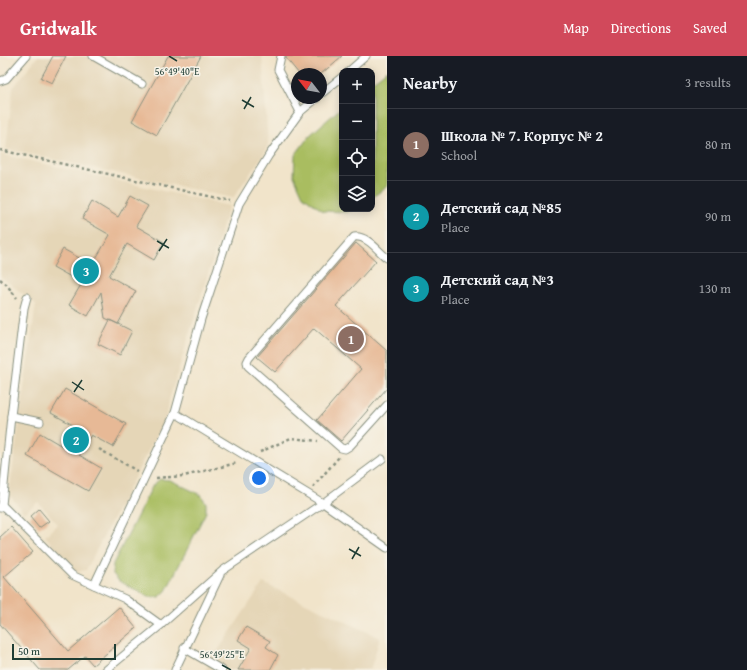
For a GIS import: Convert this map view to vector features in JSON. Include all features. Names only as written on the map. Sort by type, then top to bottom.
[{"type":"lane","points":[[0,81],[6,79],[26,56]]},
{"type":"lane","points":[[94,56],[142,84]]},
{"type":"lane","points":[[281,56],[278,70],[300,112]]},
{"type":"lane","points":[[352,68],[366,56]]},
{"type":"lane","points":[[327,89],[339,79]]},
{"type":"lane","points":[[94,585],[175,413],[201,319],[239,204],[269,155],[300,112],[309,104]]},
{"type":"lane","points":[[387,258],[364,238],[354,237],[247,362],[248,366],[340,448],[345,449],[350,446],[387,405]]},
{"type":"lane","points":[[27,297],[24,308],[1,506],[72,574],[125,599],[161,625]]},
{"type":"lane","points":[[175,413],[323,502],[387,548]]},
{"type":"lane","points":[[11,416],[40,422]]},
{"type":"lane","points":[[106,670],[161,625],[222,571],[323,502],[382,459]]},
{"type":"lane","points":[[175,670],[184,648],[222,571]]},
{"type":"lane","points":[[184,648],[222,670]]},
{"type":"path","points":[[0,150],[239,204]]},
{"type":"path","points":[[0,279],[6,284],[24,308]]},
{"type":"path","points":[[99,449],[146,477]]},
{"type":"path","points":[[307,493],[345,449]]},
{"type":"shaded area","points":[[38,56],[262,56],[268,143],[265,152],[233,198],[6,149],[13,88]]},
{"type":"shaded area","points":[[0,154],[229,206],[169,400],[167,415],[86,570],[77,572],[45,536],[58,524],[38,502],[24,513],[9,494],[36,304],[0,276]]},
{"type":"shaded area","points":[[263,583],[380,638],[370,670],[205,670]]},
{"type":"green space","points":[[387,70],[387,186],[375,196],[375,104],[375,80]]},
{"type":"green space","points":[[339,110],[339,212],[323,211],[303,196],[294,176],[295,155],[310,135]]},
{"type":"green space","points":[[160,479],[170,480],[201,495],[206,503],[206,512],[166,591],[159,597],[149,597],[119,581],[113,574],[113,564],[153,485]]},
{"type":"building","points":[[53,56],[66,56],[52,83],[41,78]]},
{"type":"building","points":[[168,56],[201,56],[157,135],[132,121]]},
{"type":"building","points":[[286,56],[342,56],[327,69],[294,68]]},
{"type":"building","points":[[130,196],[148,206],[136,226],[164,242],[154,260],[127,244],[109,276],[136,291],[118,324],[105,318],[101,292],[88,316],[69,305],[82,283],[53,267],[63,249],[92,265],[110,235],[82,219],[92,201],[118,217]]},
{"type":"building","points":[[356,243],[376,261],[336,306],[387,351],[387,388],[341,441],[317,420],[361,369],[314,328],[275,372],[257,357]]},
{"type":"building","points":[[110,320],[132,331],[120,355],[98,344]]},
{"type":"building","points":[[65,389],[126,424],[113,447],[91,435],[79,455],[101,468],[88,491],[27,456],[40,433],[62,446],[73,425],[51,413]]},
{"type":"building","points":[[39,509],[49,521],[39,528],[30,517]]},
{"type":"building","points":[[11,527],[33,552],[4,577],[68,651],[119,607],[136,628],[93,665],[85,656],[68,670],[40,670],[0,624],[0,537]]},
{"type":"building","points":[[246,627],[270,641],[266,647],[278,655],[270,670],[238,670],[251,648],[238,640]]},
{"type":"place","name":"Детский сад №3","points":[[86,271]]},
{"type":"place","name":"Школа № 7. Корпус № 2","points":[[351,339]]},
{"type":"place","name":"Детский сад №85","points":[[76,440]]}]
